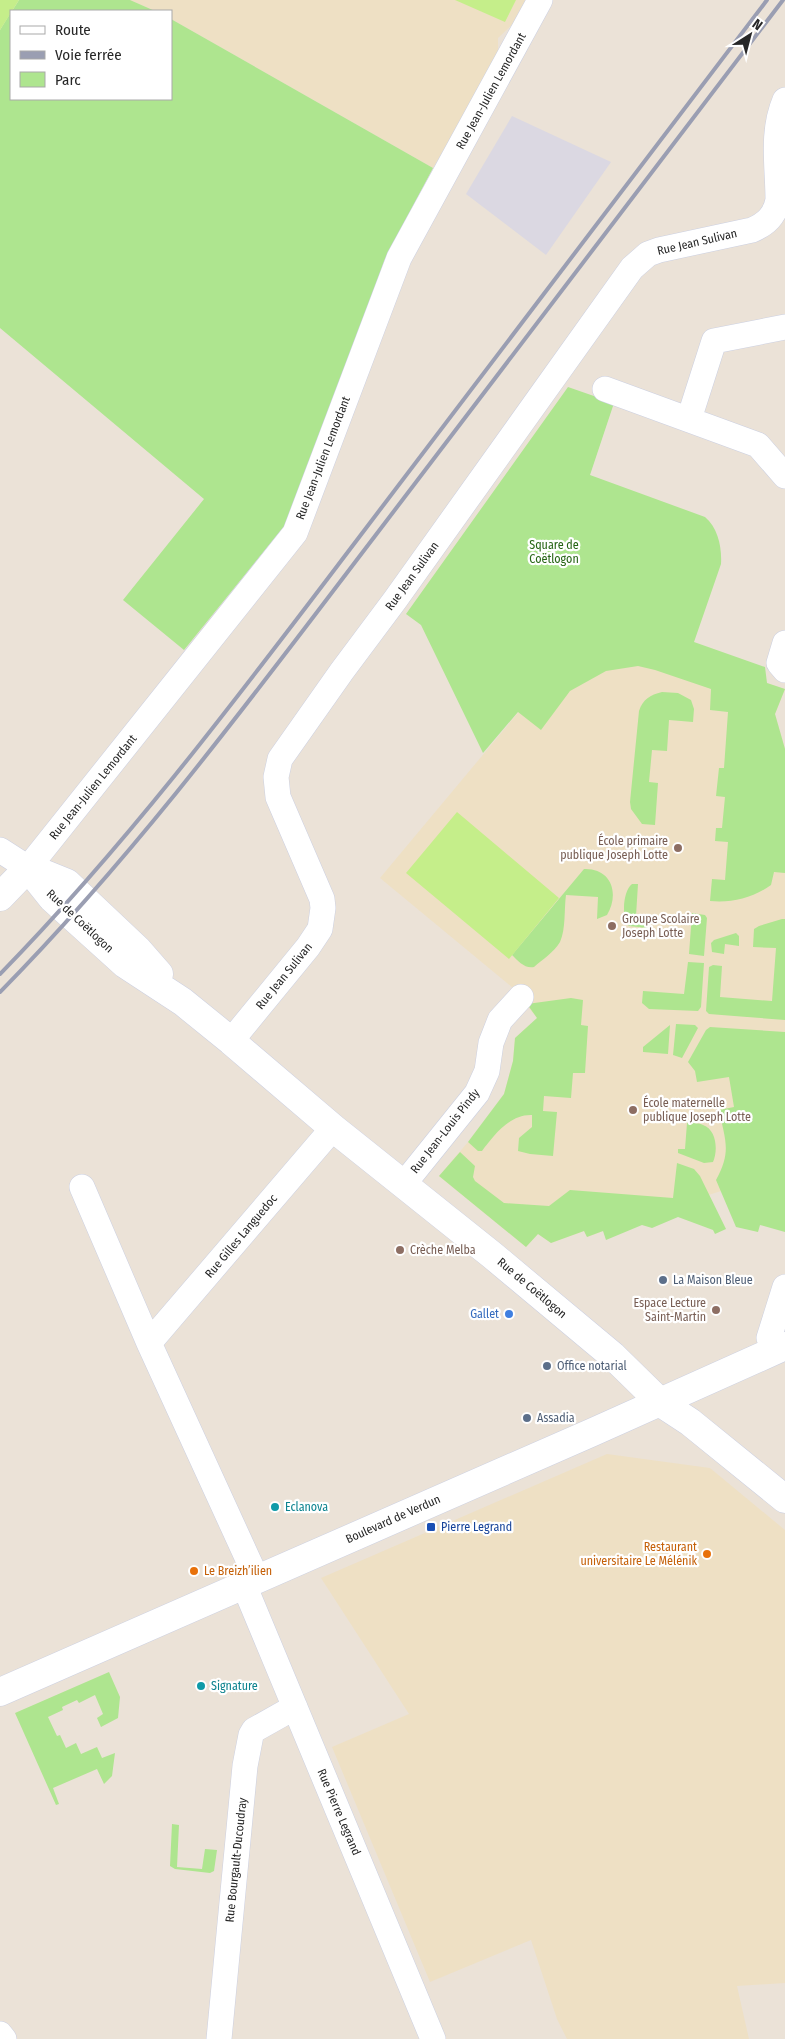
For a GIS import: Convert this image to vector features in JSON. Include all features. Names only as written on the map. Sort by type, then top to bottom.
[{"type":"street","name":"Rue Jean-Julien Lemordant","points":[[28,868],[296,533],[399,258],[540,0]]},
{"type":"street","points":[[781,202],[776,143],[778,121],[785,100]]},
{"type":"street","name":"Rue Jean Sulivan","points":[[231,1040],[308,947],[320,929],[322,920],[323,908],[320,893],[278,798],[276,777],[278,765],[287,748],[632,268],[648,254],[659,250],[752,230],[762,225],[781,202]]},
{"type":"street","points":[[689,419],[714,341],[785,328]]},
{"type":"street","points":[[605,389],[758,445],[785,476]]},
{"type":"street","points":[[0,850],[28,868],[0,897]]},
{"type":"street","name":"Rue de Coëtlogon","points":[[28,868],[52,898],[126,964],[183,1002],[231,1040],[402,1185],[492,1254],[606,1350],[661,1402],[697,1427],[785,1499]]},
{"type":"street","name":"Rue Jean-Louis Pindy","points":[[402,1185],[477,1093],[487,1071],[491,1043],[500,1020],[521,997]]},
{"type":"street","name":"Rue Gilles Languedoc","points":[[149,1344],[333,1128]]},
{"type":"street","points":[[82,1187],[250,1582]]},
{"type":"street","points":[[777,1342],[785,1287]]},
{"type":"street","name":"Boulevard de Verdun","points":[[0,1692],[661,1402],[777,1342]]},
{"type":"street","name":"Rue Pierre Legrand","points":[[250,1582],[295,1707],[434,2039]]},
{"type":"street","name":"Rue Bourgault-Ducoudray","points":[[219,2039],[245,1766],[251,1735],[258,1726],[295,1707]]},
{"type":"street","points":[[0,2034],[4,2039]]},
{"type":"shaded area","points":[[130,0],[527,0],[517,20],[498,38],[498,58],[433,168],[172,20],[172,10],[153,10]]},
{"type":"shaded area","points":[[512,116],[611,162],[546,255],[466,194]]},
{"type":"shaded area","name":"Groupe Scolaire Joseph Lotte","points":[[598,626],[785,689],[775,714],[785,749],[785,1209],[721,1191],[643,1216],[587,1237],[584,1231],[551,1243],[538,1234],[526,1247],[439,1176],[468,1142],[504,1094],[513,1061],[515,1038],[537,1018],[513,988],[380,878],[588,629]]},
{"type":"shaded area","points":[[607,1454],[710,1468],[785,1530],[785,1983],[737,1986],[749,2039],[567,2039],[557,2019],[531,1940],[430,1982],[332,1747],[409,1714],[321,1578]]},
{"type":"green space","points":[[0,0],[19,0],[13,10],[10,10],[10,14],[0,30]]},
{"type":"green space","points":[[19,0],[130,0],[153,10],[13,10]]},
{"type":"green space","points":[[455,0],[516,0],[505,22]]},
{"type":"green space","points":[[10,14],[10,100],[172,100],[172,20],[433,168],[385,259],[294,514],[184,650],[123,600],[204,499],[0,328],[0,30]]},
{"type":"green space","name":"Square de Coëtlogon","points":[[568,387],[614,403],[590,475],[705,517],[716,532],[721,551],[721,564],[694,642],[765,667],[767,683],[785,689],[775,714],[785,749],[785,873],[774,872],[771,885],[750,896],[726,901],[710,901],[712,879],[725,880],[728,842],[715,841],[716,828],[722,828],[725,797],[716,796],[719,768],[724,768],[728,712],[710,710],[711,689],[638,666],[606,671],[570,691],[541,730],[518,712],[483,753],[421,625],[406,614]]},
{"type":"green space","points":[[662,692],[678,693],[691,700],[694,709],[693,722],[669,720],[667,751],[652,750],[649,782],[658,783],[655,825],[642,824],[631,809],[630,802],[639,711],[648,698]]},
{"type":"green space","points":[[457,812],[559,898],[509,959],[406,873]]},
{"type":"green space","points":[[584,869],[601,873],[607,877],[610,883],[613,898],[607,915],[597,919],[598,897],[566,895],[564,925],[560,942],[534,967],[522,964],[512,955]]},
{"type":"green space","points":[[632,884],[638,884],[636,916],[648,917],[647,928],[629,926],[626,922],[624,904],[629,887]]},
{"type":"green space","points":[[692,913],[705,915],[707,918],[704,956],[689,954]]},
{"type":"green space","points":[[785,919],[785,1020],[709,1014],[706,1011],[709,967],[713,965],[722,966],[720,997],[772,1001],[776,948],[753,947],[754,929]]},
{"type":"green space","points":[[736,933],[739,936],[739,946],[725,944],[724,954],[712,952],[711,943],[714,940]]},
{"type":"green space","points":[[688,962],[704,963],[701,1007],[698,1011],[649,1009],[642,1003],[643,991],[684,994]]},
{"type":"green space","points":[[571,998],[583,1000],[581,1025],[588,1026],[585,1073],[573,1073],[571,1098],[544,1096],[543,1111],[557,1112],[553,1156],[518,1151],[519,1138],[532,1127],[532,1115],[517,1118],[510,1122],[497,1132],[482,1151],[478,1151],[468,1142],[504,1094],[513,1061],[515,1038],[537,1018],[527,1004]]},
{"type":"green space","points":[[676,1024],[695,1025],[698,1028],[682,1058],[673,1055]]},
{"type":"green space","points":[[670,1025],[668,1054],[643,1052],[643,1047]]},
{"type":"green space","points":[[710,1027],[785,1032],[785,1232],[760,1225],[758,1232],[736,1227],[716,1180],[726,1153],[719,1110],[734,1107],[729,1077],[697,1082],[695,1071],[688,1062],[706,1030]]},
{"type":"green space","points":[[687,1123],[701,1124],[711,1131],[716,1147],[713,1162],[704,1163],[678,1153],[678,1149],[685,1149]]},
{"type":"green space","points":[[460,1152],[475,1166],[473,1177],[475,1181],[504,1203],[549,1206],[570,1190],[673,1198],[677,1163],[694,1169],[700,1176],[726,1229],[715,1234],[713,1230],[678,1217],[652,1228],[642,1225],[606,1240],[603,1231],[587,1237],[584,1231],[551,1243],[538,1234],[526,1247],[439,1176]]},
{"type":"green space","points":[[109,1672],[120,1697],[118,1718],[101,1727],[97,1718],[103,1714],[95,1695],[79,1703],[77,1700],[62,1707],[63,1710],[48,1717],[57,1736],[60,1735],[66,1748],[76,1743],[81,1754],[97,1747],[102,1758],[115,1753],[112,1776],[104,1784],[97,1769],[53,1788],[59,1804],[56,1805],[15,1713]]},
{"type":"green space","points":[[172,1824],[179,1825],[177,1867],[202,1869],[205,1849],[217,1850],[214,1871],[210,1873],[175,1869],[170,1866]]},
{"type":"railway","points":[[0,974],[96,870],[187,761],[767,0]]},
{"type":"railway","points":[[0,992],[100,884],[195,770],[783,0]]},
{"type":"place","name":"École primaire publique Joseph Lotte","points":[[678,848]]},
{"type":"place","name":"Groupe Scolaire Joseph Lotte","points":[[612,926]]},
{"type":"place","name":"École maternelle publique Joseph Lotte","points":[[633,1110]]},
{"type":"place","name":"Crèche Melba","points":[[400,1250]]},
{"type":"place","name":"La Maison Bleue","points":[[663,1280]]},
{"type":"place","name":"Espace Lecture Saint-Martin","points":[[716,1310]]},
{"type":"place","name":"Gallet","points":[[509,1314]]},
{"type":"place","name":"Office notarial","points":[[547,1366]]},
{"type":"place","name":"Assadia","points":[[527,1418]]},
{"type":"place","name":"Eclanova","points":[[275,1507]]},
{"type":"place","name":"Pierre Legrand","points":[[431,1527]]},
{"type":"place","name":"Restaurant universitaire Le Mélénik","points":[[707,1554]]},
{"type":"place","name":"Le Breizh’ilien","points":[[194,1571]]},
{"type":"place","name":"Signature","points":[[201,1686]]}]
